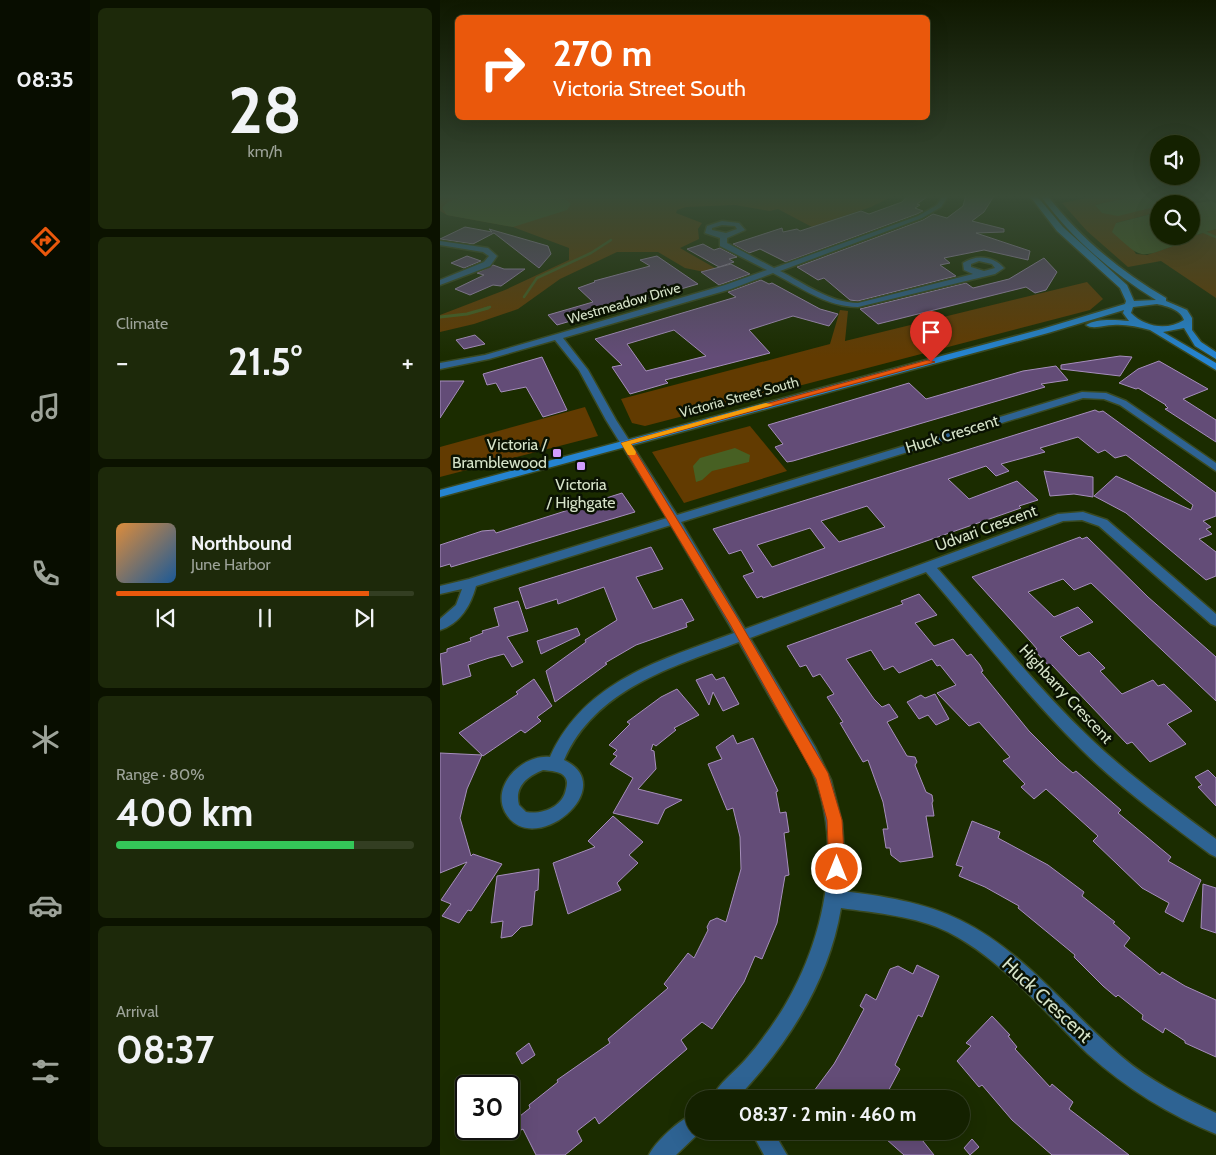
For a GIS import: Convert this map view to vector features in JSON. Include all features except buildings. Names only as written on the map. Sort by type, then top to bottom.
[{"type":"main road","points":[[1082,249],[1124,287],[1129,296],[1129,307],[1127,310],[1129,316],[1216,367]]},
{"type":"main road","points":[[1092,249],[1139,286],[1184,312],[1188,318],[1188,330],[1198,344],[1216,356]]},
{"type":"main road","name":"Victoria Street South","points":[[440,494],[1045,331],[1147,301],[1169,304]]},
{"type":"main road","name":"Victoria Street South","points":[[1045,331],[1112,322],[1173,328],[1188,322]]},
{"type":"street","points":[[440,283],[487,264],[493,256],[485,250],[478,249]]},
{"type":"street","points":[[732,249],[832,301],[852,305],[984,274]]},
{"type":"street","name":"Westmeadow Drive","points":[[440,366],[486,357],[728,287],[834,249]]},
{"type":"street","points":[[557,337],[585,371],[626,443],[742,634],[822,778],[835,820],[838,854],[836,899],[820,953],[801,1001],[767,1051],[735,1090]]},
{"type":"street","name":"Huck Crescent","points":[[440,590],[470,583],[1082,395],[1106,396],[1122,403],[1216,468]]},
{"type":"street","name":"Udvari Crescent","points":[[555,763],[567,738],[586,717],[628,683],[651,669],[1062,517],[1083,516],[1103,523],[1216,621]]},
{"type":"street","name":"Highbarry Crescent","points":[[928,566],[1064,722],[1088,746],[1193,833],[1216,849]]},
{"type":"street","points":[[440,625],[459,612],[465,603],[470,583]]},
{"type":"street","name":"Huck Crescent","points":[[836,899],[930,917],[973,936],[1017,968],[1069,1022],[1116,1066],[1168,1100],[1216,1124]]},
{"type":"street","points":[[660,1155],[685,1132]]},
{"type":"street","points":[[767,1140],[776,1155]]},
{"type":"shaded area","points":[[569,249],[682,249],[715,268],[709,273],[685,268],[658,252],[617,252],[560,279],[518,309],[474,324],[440,332],[440,315],[505,290],[569,260]]},
{"type":"shaded area","points":[[1107,249],[1133,249],[1136,254],[1147,255],[1165,249],[1216,249],[1216,298],[1161,261],[1128,267]]},
{"type":"shaded area","points":[[1132,249],[1165,249],[1149,254],[1143,254]]},
{"type":"shaded area","points":[[1087,282],[1103,299],[1090,310],[645,426],[632,423],[621,399],[830,344],[840,310],[848,311],[845,341]]},
{"type":"shaded area","points":[[585,407],[598,436],[440,477],[440,447]]},
{"type":"shaded area","points":[[750,426],[787,471],[684,503],[652,452]]},
{"type":"shaded area","points":[[735,448],[750,455],[749,462],[712,471],[702,480],[696,482],[693,466],[700,458]]},
{"type":"waterway","points":[[524,297],[537,278],[597,249]]},
{"type":"waterway","points":[[484,309],[490,307]]},
{"type":"waterway","points":[[440,317],[467,314],[488,308]]},
{"type":"slow traffic","points":[[631,452],[626,443],[769,405]]},
{"type":"place","name":"Victoria / Bramblewood","points":[[557,453]]},
{"type":"place","name":"Victoria / Highgate","points":[[581,466]]},
{"type":"route","points":[[837,869],[838,854],[835,820],[822,778],[734,622],[626,443],[931,362]]}]
